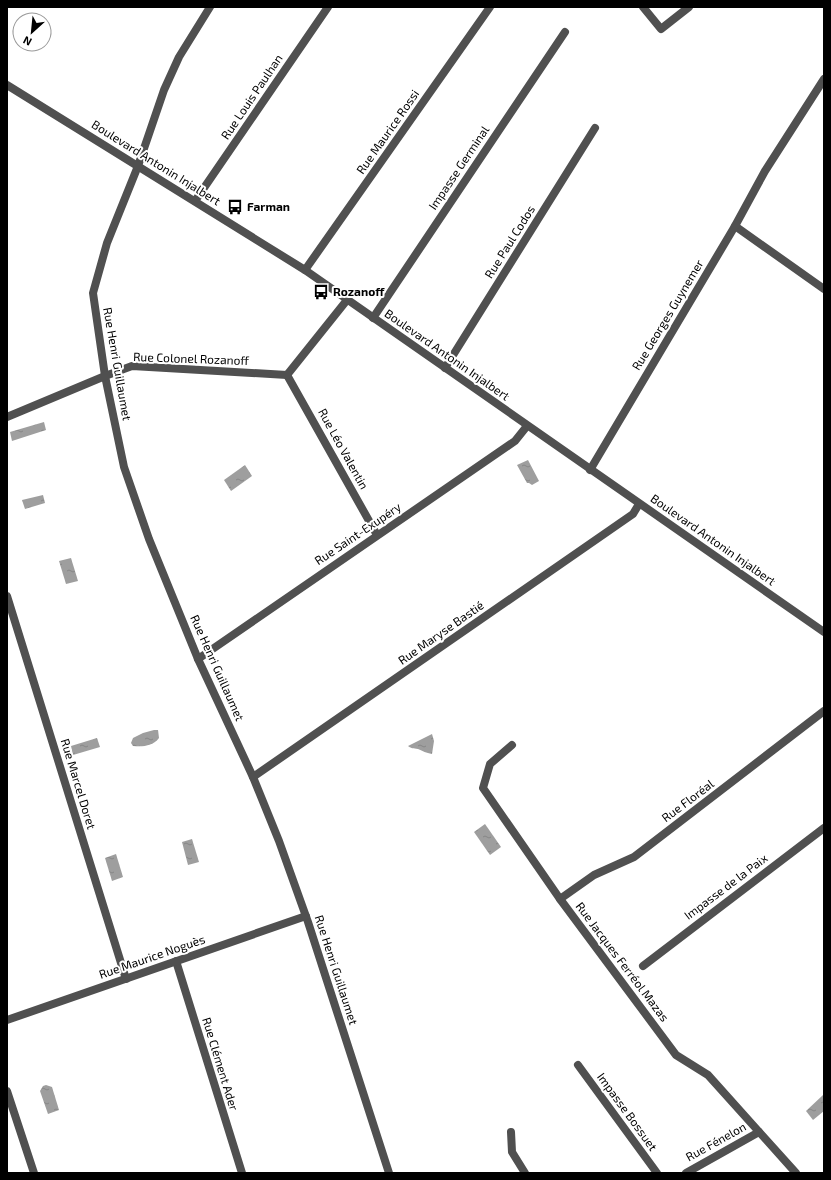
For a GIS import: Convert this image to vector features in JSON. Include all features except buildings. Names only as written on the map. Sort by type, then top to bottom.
[{"type":"street","name":"Rue Henri Guillaumet","points":[[210,7],[179,57],[164,90],[138,166],[106,243],[93,293],[105,376],[127,474],[148,539],[198,659],[253,777],[279,840],[306,916],[389,1173]]},
{"type":"street","name":"Rue Louis Paulhan","points":[[195,201],[328,7]]},
{"type":"street","name":"Rue Maurice Rossi","points":[[306,270],[490,7]]},
{"type":"street","points":[[643,7],[661,30],[689,7]]},
{"type":"street","name":"Impasse Germinal","points":[[373,318],[564,32]]},
{"type":"street","name":"Rue Georges Guynemer","points":[[590,470],[735,226],[765,171],[824,79]]},
{"type":"street","name":"Boulevard Antonin Injalbert","points":[[7,85],[306,270],[527,426],[824,632]]},
{"type":"street","name":"Rue Paul Codos","points":[[445,368],[595,128]]},
{"type":"street","points":[[735,226],[824,289]]},
{"type":"street","points":[[287,375],[347,300]]},
{"type":"street","name":"Rue Colonel Rozanoff","points":[[7,416],[132,366],[287,375]]},
{"type":"street","name":"Rue Léo Valentin","points":[[287,375],[377,535]]},
{"type":"street","name":"Rue Saint-Exupéry","points":[[198,659],[515,441],[527,426]]},
{"type":"street","name":"Rue Maryse Bastié","points":[[253,777],[633,514],[639,504]]},
{"type":"street","name":"Rue Marcel Doret","points":[[7,596],[126,979]]},
{"type":"street","name":"Rue Floréal","points":[[560,899],[594,875],[634,857],[824,712]]},
{"type":"street","name":"Rue Jacques Ferréol Mazas","points":[[512,745],[490,764],[483,788],[560,899],[676,1055],[708,1075],[796,1173]]},
{"type":"street","name":"Impasse de la Paix","points":[[643,966],[824,828]]},
{"type":"street","name":"Rue Maurice Noguès","points":[[7,1020],[306,916]]},
{"type":"street","name":"Rue Clément Ader","points":[[176,961],[242,1173]]},
{"type":"street","name":"Impasse Bossuet","points":[[578,1065],[656,1173]]},
{"type":"street","points":[[7,1091],[34,1173]]},
{"type":"street","points":[[511,1132],[512,1152],[525,1173]]},
{"type":"street","name":"Rue Fénelon","points":[[686,1173],[759,1132]]},
{"type":"water","points":[[44,422],[46,430],[12,441],[10,432]]},
{"type":"water","points":[[528,460],[539,481],[532,485],[527,483],[517,465]]},
{"type":"water","points":[[245,465],[252,476],[231,491],[224,480]]},
{"type":"water","points":[[43,495],[45,503],[25,509],[22,500]]},
{"type":"water","points":[[71,558],[78,581],[66,584],[59,561]]},
{"type":"water","points":[[154,730],[158,730],[159,738],[154,743],[133,746],[131,743],[133,738]]},
{"type":"water","points":[[432,734],[434,741],[432,754],[408,746]]},
{"type":"water","points":[[97,738],[100,747],[73,755],[71,746]]},
{"type":"water","points":[[485,824],[501,847],[490,855],[474,832]]},
{"type":"water","points":[[192,839],[199,862],[188,865],[182,842]]},
{"type":"water","points":[[116,854],[123,877],[112,881],[105,858]]},
{"type":"water","points":[[46,1085],[52,1087],[59,1110],[48,1114],[40,1091],[43,1086]]},
{"type":"water","points":[[823,1095],[824,1111],[813,1120],[806,1111]]},
{"type":"place","name":"Farman","points":[[235,207]]},
{"type":"place","name":"Rozanoff","points":[[321,292]]}]
